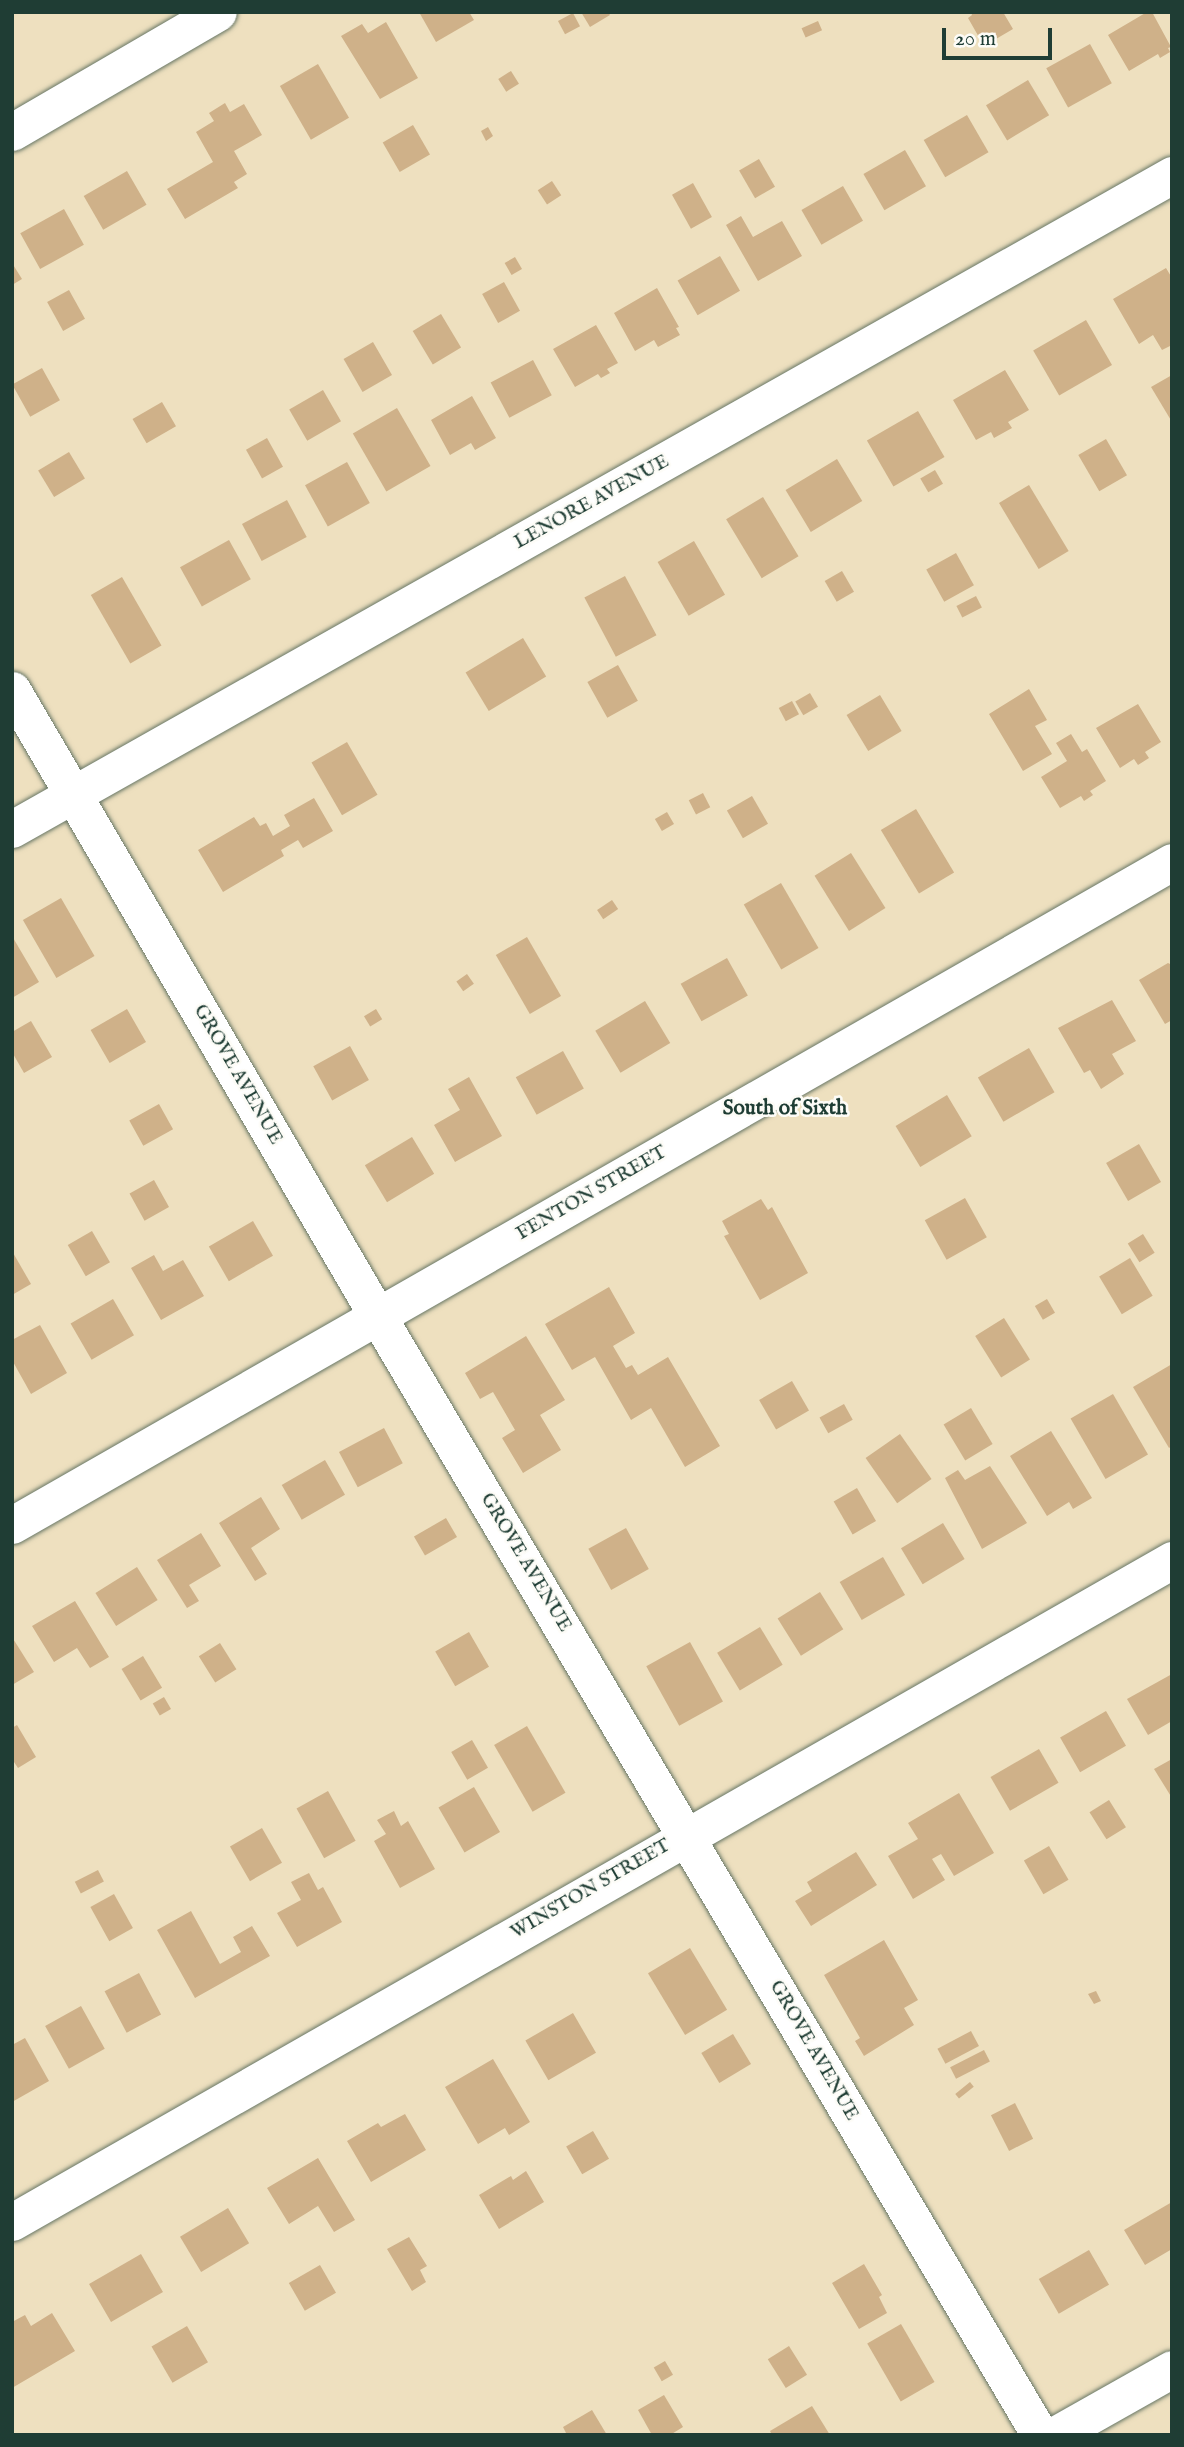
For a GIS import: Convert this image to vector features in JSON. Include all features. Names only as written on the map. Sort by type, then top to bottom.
[{"type":"street","points":[[12,132],[218,12]]},
{"type":"street","name":"LENORE AVENUE","points":[[12,829],[1172,175]]},
{"type":"street","name":"GROVE AVENUE","points":[[12,690],[378,1317],[1040,2435]]},
{"type":"street","name":"FENTON STREET","points":[[12,1525],[1172,862]]},
{"type":"street","name":"WINSTON STREET","points":[[12,2222],[1172,1560]]},
{"type":"street","points":[[1055,2435],[1172,2369]]},
{"type":"building","points":[[419,12],[469,12],[474,20],[436,42]]},
{"type":"building","points":[[581,12],[608,12],[610,15],[590,27]]},
{"type":"building","points":[[971,12],[1003,12],[1013,29],[984,46],[968,18],[972,15]]},
{"type":"building","points":[[1147,12],[1152,12],[1171,47],[1168,48],[1170,52],[1160,58],[1158,54],[1129,71],[1108,35]]},
{"type":"building","points":[[573,13],[580,26],[565,34],[558,21]]},
{"type":"building","points":[[818,21],[822,30],[806,37],[802,28]]},
{"type":"building","points":[[386,22],[418,78],[380,99],[341,36],[362,24],[368,33]]},
{"type":"building","points":[[1090,44],[1112,83],[1068,108],[1046,68]]},
{"type":"building","points":[[318,64],[349,118],[311,140],[280,86]]},
{"type":"building","points":[[511,71],[519,84],[506,92],[498,79]]},
{"type":"building","points":[[1028,80],[1049,115],[1007,140],[986,105]]},
{"type":"building","points":[[225,103],[230,112],[244,104],[262,135],[234,151],[247,174],[234,182],[238,188],[185,219],[167,189],[213,162],[196,132],[214,121],[209,113]]},
{"type":"building","points":[[967,115],[988,152],[945,177],[924,140]]},
{"type":"building","points":[[413,125],[430,154],[400,172],[383,142]]},
{"type":"building","points":[[488,127],[493,136],[486,141],[481,131]]},
{"type":"building","points":[[905,150],[926,186],[884,210],[863,174]]},
{"type":"building","points":[[759,159],[775,187],[755,198],[739,170]]},
{"type":"building","points":[[127,171],[146,205],[103,230],[84,196]]},
{"type":"building","points":[[552,181],[561,195],[547,205],[538,190]]},
{"type":"building","points":[[693,183],[712,217],[691,229],[672,195]]},
{"type":"building","points":[[843,186],[863,221],[821,245],[801,210]]},
{"type":"building","points":[[64,209],[84,245],[40,269],[20,233]]},
{"type":"building","points":[[741,216],[753,237],[782,221],[802,256],[758,281],[726,225]]},
{"type":"building","points":[[720,256],[740,291],[698,315],[678,280]]},
{"type":"building","points":[[515,257],[522,269],[512,275],[505,263]]},
{"type":"building","points":[[12,263],[22,279],[12,285]]},
{"type":"building","points":[[1166,268],[1172,278],[1172,345],[1162,350],[1153,335],[1139,344],[1113,299]]},
{"type":"building","points":[[504,282],[520,311],[498,323],[482,294]]},
{"type":"building","points":[[657,288],[679,327],[676,328],[680,335],[658,347],[654,340],[635,351],[614,313]]},
{"type":"building","points":[[69,290],[85,319],[63,331],[47,302]]},
{"type":"building","points":[[441,314],[461,347],[433,364],[413,331]]},
{"type":"building","points":[[1086,320],[1112,365],[1059,396],[1033,350]]},
{"type":"building","points":[[596,325],[618,363],[607,369],[610,373],[601,378],[598,374],[575,387],[553,349]]},
{"type":"building","points":[[373,342],[392,375],[363,392],[344,359]]},
{"type":"building","points":[[533,360],[552,395],[509,418],[491,383]]},
{"type":"building","points":[[42,368],[60,400],[30,417],[12,384]]},
{"type":"building","points":[[1005,370],[1029,410],[1008,422],[1012,428],[994,438],[991,432],[976,440],[953,400]]},
{"type":"building","points":[[1172,375],[1172,422],[1151,387]]},
{"type":"building","points":[[323,390],[341,421],[307,441],[289,410]]},
{"type":"building","points":[[472,396],[496,438],[475,450],[471,443],[450,455],[431,420]]},
{"type":"building","points":[[162,402],[176,426],[147,443],[133,419]]},
{"type":"building","points":[[397,408],[430,466],[386,492],[353,434]]},
{"type":"building","points":[[918,411],[944,457],[893,486],[867,440]]},
{"type":"building","points":[[267,438],[283,467],[262,478],[246,450]]},
{"type":"building","points":[[1106,439],[1127,475],[1099,491],[1078,455]]},
{"type":"building","points":[[69,452],[85,479],[54,497],[38,471]]},
{"type":"building","points":[[837,459],[862,501],[811,532],[786,490]]},
{"type":"building","points":[[347,462],[370,503],[328,526],[305,485]]},
{"type":"building","points":[[935,470],[943,484],[928,492],[920,478]]},
{"type":"building","points":[[1029,485],[1069,551],[1039,569],[999,503]]},
{"type":"building","points":[[763,497],[799,556],[762,578],[726,519]]},
{"type":"building","points":[[287,500],[307,537],[262,561],[242,524]]},
{"type":"building","points":[[229,540],[251,579],[202,607],[180,567]]},
{"type":"building","points":[[694,541],[725,595],[689,616],[658,562]]},
{"type":"building","points":[[956,553],[974,585],[944,602],[926,569]]},
{"type":"building","points":[[842,571],[854,592],[837,602],[825,581]]},
{"type":"building","points":[[625,576],[656,635],[616,657],[584,598]]},
{"type":"building","points":[[122,577],[162,645],[130,663],[91,595]]},
{"type":"building","points":[[976,596],[982,608],[962,618],[956,606]]},
{"type":"building","points":[[523,638],[546,677],[489,711],[466,673]]},
{"type":"building","points":[[618,665],[638,701],[607,718],[587,682]]},
{"type":"building","points":[[1029,689],[1047,720],[1035,726],[1052,754],[1023,771],[989,714]]},
{"type":"building","points":[[810,693],[818,707],[803,715],[795,702]]},
{"type":"building","points":[[880,695],[902,731],[868,751],[847,715]]},
{"type":"building","points":[[792,701],[799,714],[786,721],[779,708]]},
{"type":"building","points":[[1138,704],[1161,742],[1145,752],[1149,758],[1138,765],[1134,759],[1120,768],[1096,728]]},
{"type":"building","points":[[1071,734],[1082,752],[1087,749],[1106,781],[1090,791],[1093,795],[1084,801],[1081,796],[1060,808],[1041,777],[1067,761],[1056,743]]},
{"type":"building","points":[[347,742],[378,795],[342,815],[311,763]]},
{"type":"building","points":[[703,793],[710,807],[696,815],[689,800]]},
{"type":"building","points":[[752,796],[768,824],[743,838],[727,810]]},
{"type":"building","points":[[314,798],[333,831],[303,848],[298,840],[281,850],[284,856],[223,892],[198,850],[254,817],[260,826],[266,823],[273,836],[290,826],[284,815]]},
{"type":"building","points":[[916,809],[954,872],[919,894],[881,830]]},
{"type":"building","points":[[667,812],[674,824],[662,831],[655,819]]},
{"type":"building","points":[[851,853],[885,908],[849,931],[815,876]]},
{"type":"building","points":[[781,883],[819,948],[781,969],[744,904]]},
{"type":"building","points":[[61,898],[94,956],[56,978],[23,920]]},
{"type":"building","points":[[612,900],[618,909],[603,919],[597,910]]},
{"type":"building","points":[[12,936],[39,982],[12,998]]},
{"type":"building","points":[[527,937],[561,996],[530,1014],[496,955]]},
{"type":"building","points":[[727,958],[748,996],[701,1021],[681,984]]},
{"type":"building","points":[[1168,963],[1172,965],[1172,1020],[1165,1024],[1139,980]]},
{"type":"building","points":[[467,974],[474,984],[463,991],[456,981]]},
{"type":"building","points":[[1112,1000],[1136,1041],[1112,1054],[1124,1074],[1101,1089],[1090,1070],[1084,1073],[1058,1028]]},
{"type":"building","points":[[645,1001],[670,1043],[621,1073],[595,1031]]},
{"type":"building","points":[[127,1009],[146,1042],[110,1063],[91,1030]]},
{"type":"building","points":[[376,1009],[382,1019],[370,1026],[364,1016]]},
{"type":"building","points":[[31,1021],[52,1057],[24,1073],[12,1052],[12,1032]]},
{"type":"building","points":[[350,1046],[369,1080],[332,1100],[313,1066]]},
{"type":"building","points":[[1029,1048],[1054,1092],[1003,1122],[978,1078]]},
{"type":"building","points":[[563,1051],[584,1089],[537,1115],[516,1077]]},
{"type":"building","points":[[469,1077],[502,1136],[455,1162],[434,1125],[460,1110],[448,1089]]},
{"type":"building","points":[[947,1095],[972,1136],[920,1167],[896,1126]]},
{"type":"building","points":[[159,1104],[173,1129],[143,1146],[129,1120]]},
{"type":"building","points":[[412,1137],[434,1174],[387,1202],[365,1165]]},
{"type":"building","points":[[1139,1144],[1161,1182],[1128,1201],[1106,1163]]},
{"type":"building","points":[[154,1180],[169,1207],[145,1221],[130,1194]]},
{"type":"building","points":[[965,1198],[987,1237],[947,1260],[925,1220]]},
{"type":"building","points":[[761,1199],[768,1210],[772,1207],[808,1273],[760,1300],[724,1236],[729,1234],[722,1221]]},
{"type":"building","points":[[253,1221],[273,1256],[229,1281],[209,1246]]},
{"type":"building","points":[[92,1231],[110,1262],[86,1276],[68,1245]]},
{"type":"building","points":[[1143,1234],[1155,1253],[1139,1262],[1128,1244]]},
{"type":"building","points":[[12,1251],[31,1284],[12,1295]]},
{"type":"building","points":[[154,1255],[163,1271],[183,1260],[204,1296],[161,1320],[131,1268]]},
{"type":"building","points":[[1130,1258],[1153,1296],[1122,1314],[1099,1277]]},
{"type":"building","points":[[609,1287],[635,1333],[613,1346],[626,1368],[632,1365],[638,1375],[668,1357],[720,1446],[685,1467],[651,1408],[631,1420],[595,1357],[572,1370],[545,1324]]},
{"type":"building","points":[[113,1299],[134,1335],[92,1360],[71,1324]]},
{"type":"building","points":[[1047,1299],[1055,1313],[1043,1320],[1035,1306]]},
{"type":"building","points":[[1004,1318],[1030,1360],[1001,1378],[975,1336]]},
{"type":"building","points":[[40,1325],[67,1373],[31,1394],[12,1360],[12,1340]]},
{"type":"building","points":[[526,1336],[565,1400],[540,1415],[561,1450],[523,1473],[502,1438],[515,1430],[493,1392],[480,1399],[465,1373]]},
{"type":"building","points":[[1172,1364],[1172,1446],[1169,1448],[1133,1387]]},
{"type":"building","points":[[792,1381],[809,1410],[776,1429],[759,1400]]},
{"type":"building","points":[[1113,1394],[1148,1455],[1106,1479],[1071,1418]]},
{"type":"building","points":[[844,1404],[853,1420],[828,1433],[820,1418]]},
{"type":"building","points":[[971,1408],[993,1444],[965,1460],[944,1424]]},
{"type":"building","points":[[384,1428],[403,1463],[358,1487],[339,1452]]},
{"type":"building","points":[[1051,1431],[1092,1498],[1073,1509],[1069,1502],[1047,1516],[1010,1456]]},
{"type":"building","points":[[900,1434],[932,1479],[897,1503],[866,1458]]},
{"type":"building","points":[[325,1460],[345,1495],[302,1520],[282,1485]]},
{"type":"building","points":[[990,1466],[1027,1523],[982,1549],[945,1478],[958,1470],[965,1480]]},
{"type":"building","points":[[857,1488],[876,1521],[853,1534],[834,1502]]},
{"type":"building","points":[[261,1497],[280,1529],[251,1548],[267,1574],[255,1581],[219,1523]]},
{"type":"building","points":[[446,1518],[457,1537],[425,1556],[414,1536]]},
{"type":"building","points":[[943,1523],[965,1559],[923,1584],[901,1548]]},
{"type":"building","points":[[626,1528],[649,1569],[611,1590],[588,1549]]},
{"type":"building","points":[[201,1533],[221,1566],[189,1585],[199,1601],[187,1608],[157,1560]]},
{"type":"building","points":[[883,1557],[905,1595],[862,1620],[840,1582]]},
{"type":"building","points":[[137,1567],[158,1600],[116,1626],[95,1593]]},
{"type":"building","points":[[820,1592],[843,1629],[801,1656],[778,1618]]},
{"type":"building","points":[[75,1601],[109,1657],[90,1668],[77,1648],[54,1662],[32,1626]]},
{"type":"building","points":[[760,1627],[783,1665],[740,1690],[717,1653]]},
{"type":"building","points":[[469,1632],[489,1667],[455,1686],[435,1652]]},
{"type":"building","points":[[12,1637],[34,1672],[12,1685]]},
{"type":"building","points":[[690,1642],[723,1701],[679,1726],[646,1666]]},
{"type":"building","points":[[220,1643],[236,1669],[215,1683],[199,1656]]},
{"type":"building","points":[[143,1656],[162,1688],[141,1701],[122,1669]]},
{"type":"building","points":[[1172,1674],[1172,1721],[1148,1735],[1127,1699]]},
{"type":"building","points":[[164,1697],[171,1709],[160,1716],[153,1704]]},
{"type":"building","points":[[1106,1711],[1126,1746],[1080,1772],[1060,1738]]},
{"type":"building","points":[[17,1725],[36,1757],[18,1768],[12,1759],[12,1728]]},
{"type":"building","points":[[527,1726],[566,1793],[533,1812],[494,1745]]},
{"type":"building","points":[[472,1740],[488,1768],[467,1780],[451,1752]]},
{"type":"building","points":[[1039,1749],[1058,1783],[1010,1811],[991,1777]]},
{"type":"building","points":[[1172,1759],[1172,1798],[1154,1769]]},
{"type":"building","points":[[474,1787],[500,1832],[464,1853],[438,1808]]},
{"type":"building","points":[[328,1791],[356,1841],[324,1858],[297,1808]]},
{"type":"building","points":[[959,1793],[994,1853],[954,1876],[941,1854],[932,1859],[945,1880],[913,1899],[888,1856],[918,1839],[908,1823]]},
{"type":"building","points":[[1109,1800],[1126,1827],[1106,1839],[1089,1812]]},
{"type":"building","points":[[394,1811],[401,1826],[408,1821],[435,1869],[400,1888],[374,1841],[386,1834],[377,1820]]},
{"type":"building","points":[[262,1828],[282,1863],[250,1881],[230,1846]]},
{"type":"building","points":[[1049,1846],[1068,1880],[1043,1894],[1024,1860]]},
{"type":"building","points":[[856,1852],[877,1885],[811,1926],[795,1901],[812,1891],[807,1882]]},
{"type":"building","points":[[98,1870],[104,1882],[81,1893],[75,1882]]},
{"type":"building","points":[[309,1873],[318,1890],[323,1887],[342,1922],[297,1947],[277,1913],[301,1900],[291,1882]]},
{"type":"building","points":[[114,1894],[133,1928],[109,1941],[90,1907]]},
{"type":"building","points":[[191,1911],[220,1964],[241,1952],[233,1937],[252,1926],[270,1956],[195,1998],[157,1930]]},
{"type":"building","points":[[884,1940],[918,2000],[904,2008],[914,2025],[864,2056],[855,2041],[860,2038],[824,1975]]},
{"type":"building","points":[[690,1948],[727,2010],[685,2035],[648,1973]]},
{"type":"building","points":[[139,1973],[161,2014],[127,2033],[105,1991]]},
{"type":"building","points":[[1096,1991],[1101,2001],[1094,2004],[1088,1994]]},
{"type":"building","points":[[81,2006],[105,2049],[69,2069],[45,2026]]},
{"type":"building","points":[[573,2013],[596,2053],[548,2080],[525,2040]]},
{"type":"building","points":[[971,2031],[979,2046],[945,2064],[937,2049]]},
{"type":"building","points":[[733,2034],[751,2064],[719,2083],[701,2053]]},
{"type":"building","points":[[25,2038],[49,2081],[12,2102],[12,2045]]},
{"type":"building","points":[[984,2050],[990,2062],[956,2079],[950,2067]]},
{"type":"building","points":[[493,2059],[530,2122],[509,2135],[505,2128],[478,2144],[445,2087]]},
{"type":"building","points":[[970,2082],[974,2087],[959,2099],[955,2094]]},
{"type":"building","points":[[1015,2103],[1033,2139],[1009,2151],[991,2115]]},
{"type":"building","points":[[405,2114],[426,2150],[371,2182],[347,2141],[378,2123],[381,2127]]},
{"type":"building","points":[[593,2131],[609,2159],[582,2174],[566,2146]]},
{"type":"building","points":[[318,2158],[355,2220],[334,2232],[318,2206],[289,2224],[267,2188]]},
{"type":"building","points":[[526,2171],[544,2202],[499,2229],[479,2195],[511,2176],[513,2180]]},
{"type":"building","points":[[1172,2202],[1172,2249],[1145,2265],[1124,2230]]},
{"type":"building","points":[[228,2208],[249,2243],[201,2272],[180,2237]]},
{"type":"building","points":[[409,2237],[427,2266],[420,2270],[426,2282],[412,2291],[387,2249]]},
{"type":"building","points":[[1089,2250],[1109,2285],[1059,2314],[1039,2279]]},
{"type":"building","points":[[141,2254],[163,2292],[111,2322],[89,2284]]},
{"type":"building","points":[[864,2264],[882,2295],[879,2297],[887,2313],[859,2329],[832,2283]]},
{"type":"building","points":[[320,2265],[336,2293],[305,2311],[289,2283]]},
{"type":"building","points":[[52,2313],[75,2351],[12,2388],[12,2322],[25,2315],[31,2326]]},
{"type":"building","points":[[901,2324],[934,2382],[901,2402],[867,2344]]},
{"type":"building","points":[[187,2326],[208,2362],[172,2383],[151,2346]]},
{"type":"building","points":[[789,2346],[807,2375],[786,2388],[768,2359]]},
{"type":"building","points":[[665,2361],[673,2375],[662,2381],[654,2368]]},
{"type":"building","points":[[664,2395],[683,2427],[670,2435],[652,2435],[638,2410]]},
{"type":"building","points":[[812,2406],[830,2435],[772,2435],[770,2431]]},
{"type":"building","points":[[592,2410],[607,2435],[567,2435],[563,2427]]},
{"type":"district","name":"South of Sixth","points":[[785,1109]]}]
